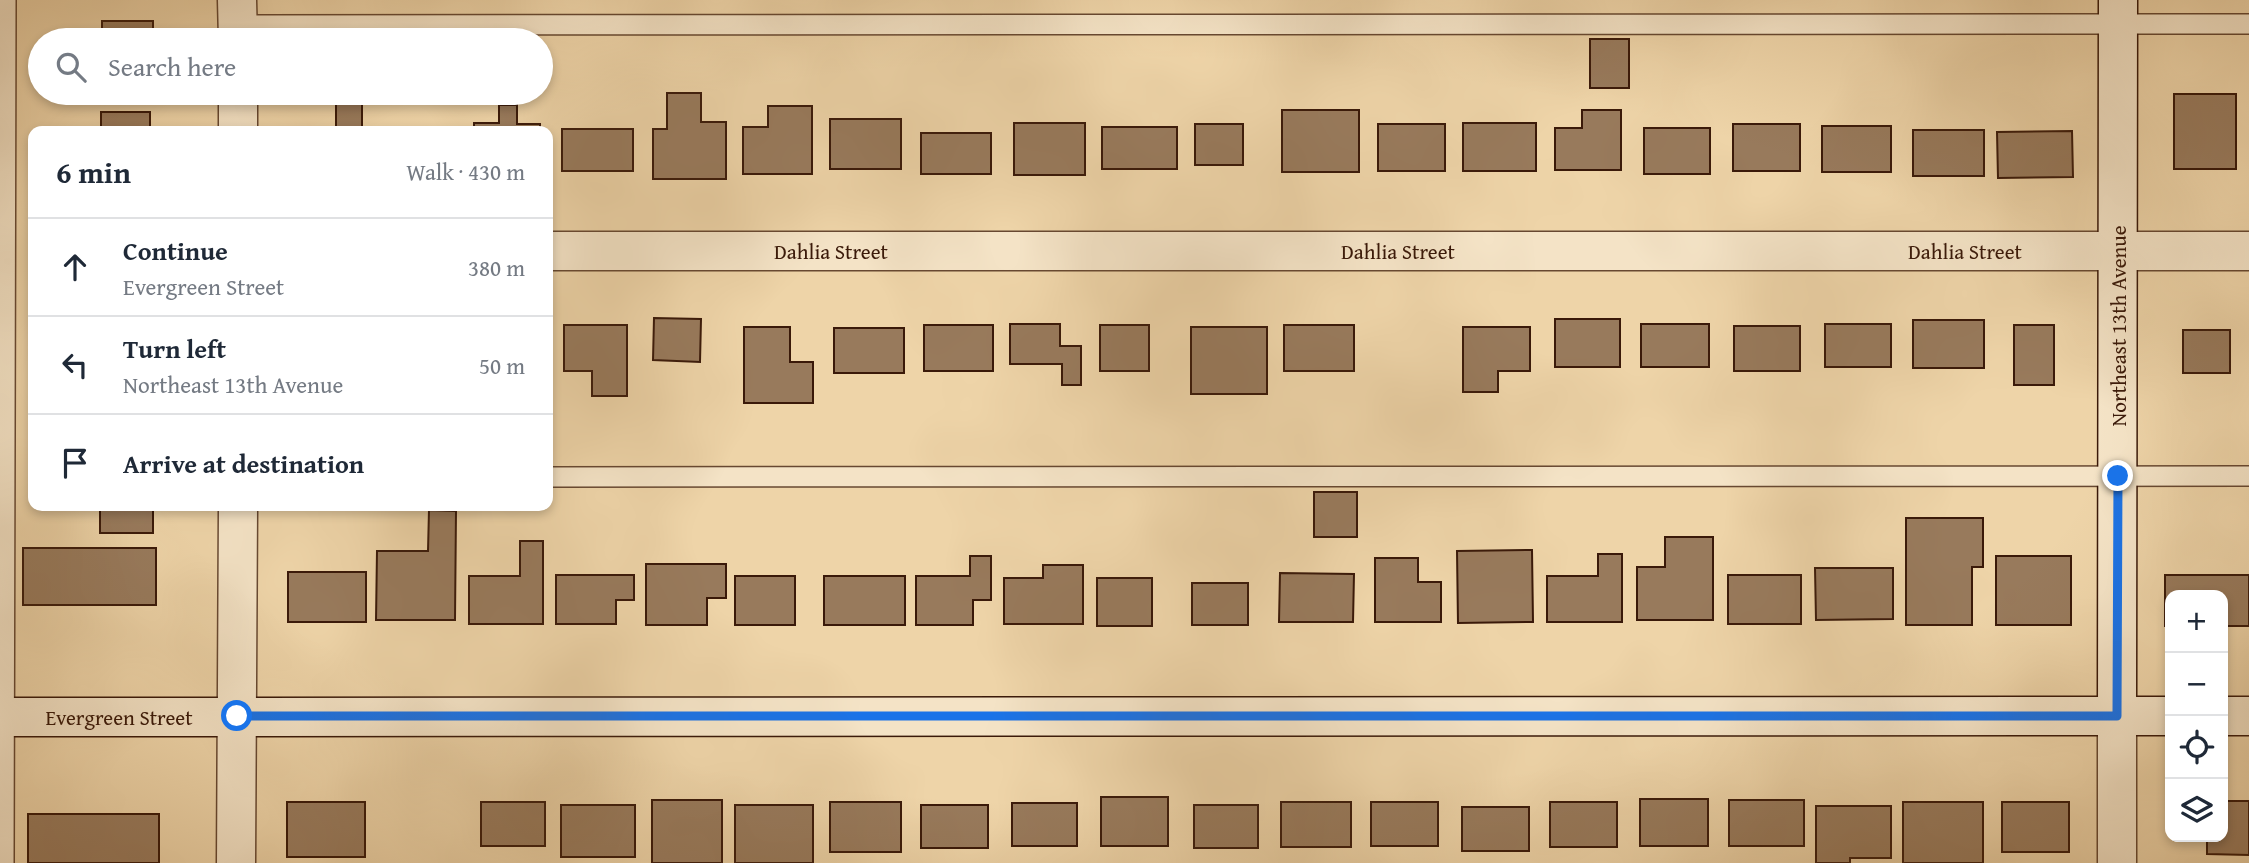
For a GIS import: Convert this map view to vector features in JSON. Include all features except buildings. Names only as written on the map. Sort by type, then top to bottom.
[{"type":"street","name":"Northeast 13th Avenue","points":[[2117,863],[2118,12]]},
{"type":"street","points":[[238,105],[238,126]]},
{"type":"street","name":"Dahlia Street","points":[[553,251],[2249,251]]},
{"type":"street","points":[[236,863],[237,511]]},
{"type":"street","name":"Evergreen Street","points":[[2,717],[2165,716]]},
{"type":"street","points":[[2228,716],[2249,716]]},
{"type":"lane","points":[[4,863],[2,673],[6,0]]},
{"type":"lane","points":[[238,22],[2118,12],[2249,24]]},
{"type":"lane","points":[[553,477],[2249,476]]},
{"type":"route","points":[[237,716],[2117,716],[2118,476]]}]
